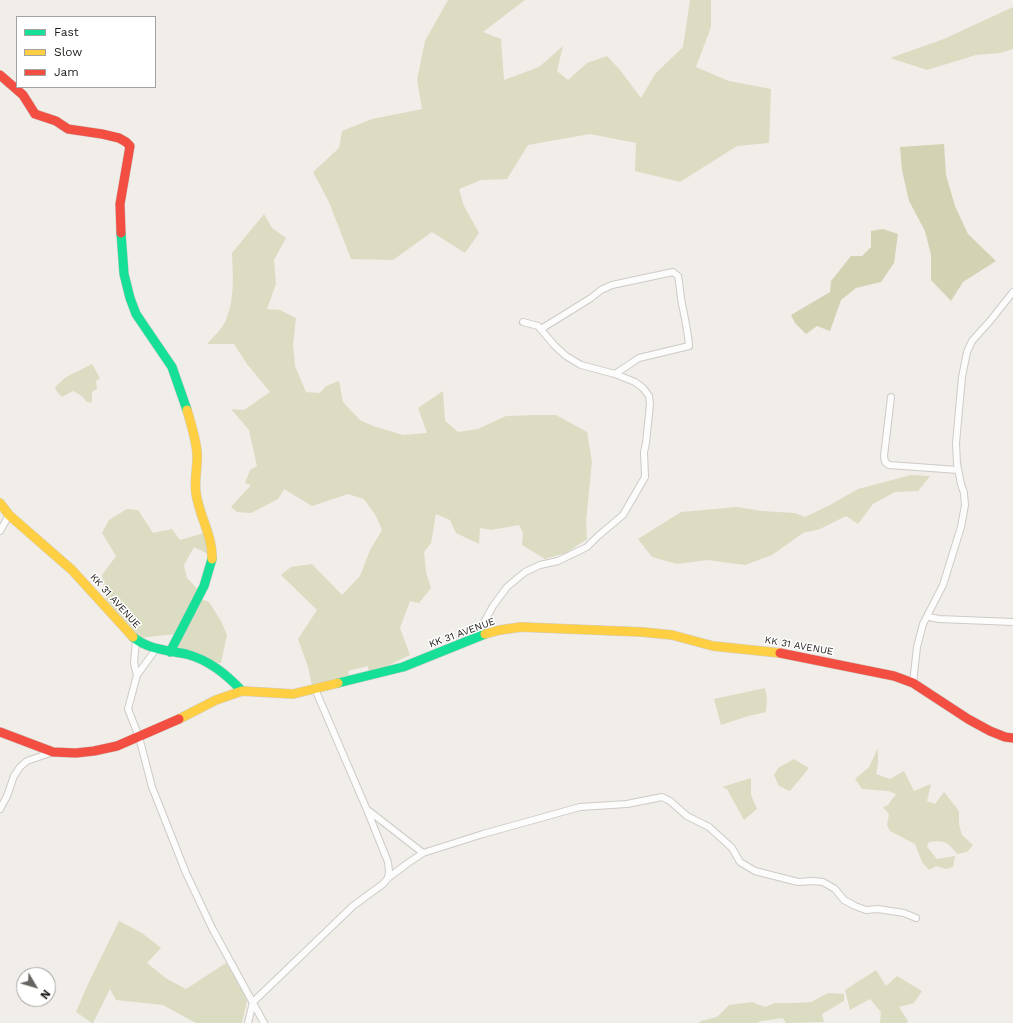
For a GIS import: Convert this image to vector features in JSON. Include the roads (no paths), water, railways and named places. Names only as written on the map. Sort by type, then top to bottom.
[{"type":"main road","points":[[0,75],[26,98],[30,107],[36,114],[50,120],[57,121],[67,129],[107,135],[126,142],[130,146],[120,204],[124,274],[136,314],[172,367],[191,423],[197,453],[195,485],[196,495],[208,532],[212,552],[212,560],[204,586],[170,652]]},
{"type":"main road","name":"KK 31 AVENUE","points":[[0,503],[9,515],[72,570],[136,640],[148,647],[187,654],[216,666],[242,691],[293,694],[315,689],[403,667],[476,637],[521,626],[642,632],[672,635],[713,646],[777,652],[894,676],[913,683],[990,731],[1005,737],[1013,738]]},
{"type":"main road","points":[[0,732],[53,752],[94,751],[117,746],[216,700],[242,691]]},
{"type":"street","points":[[541,329],[591,298],[601,290],[612,285],[673,272],[678,276],[688,330],[689,346],[639,358],[615,374]]},
{"type":"street","points":[[913,683],[917,646],[923,624],[943,585],[961,528],[965,505],[956,454],[956,430],[962,377],[967,352],[972,341],[1013,292]]},
{"type":"street","points":[[476,637],[493,606],[508,587],[525,572],[540,565],[558,561],[587,547],[623,514],[645,477],[644,452],[650,404],[649,396],[643,388],[635,382],[615,374],[581,365],[566,356],[555,346],[538,326],[523,322]]},
{"type":"street","points":[[891,397],[884,456],[885,462],[889,465],[958,470]]},
{"type":"street","points":[[0,530],[9,515]]},
{"type":"street","points":[[929,617],[939,620],[1013,622]]},
{"type":"street","points":[[136,640],[134,663],[137,675]]},
{"type":"street","points":[[156,649],[137,675],[128,709],[139,737],[152,787],[186,873],[212,928],[264,1023]]},
{"type":"street","points":[[315,689],[388,862],[388,878]]},
{"type":"street","points":[[0,809],[7,796],[14,776],[20,767],[27,761],[53,752]]},
{"type":"street","points":[[248,1023],[253,1002],[353,906],[423,853],[483,834],[580,807],[627,804],[662,797],[670,801],[678,810],[687,816],[709,827],[732,848],[740,862],[755,871],[798,882],[823,882],[835,889],[844,900],[855,906],[866,910],[878,908],[916,918]]},
{"type":"street","points":[[367,810],[423,853]]}]
